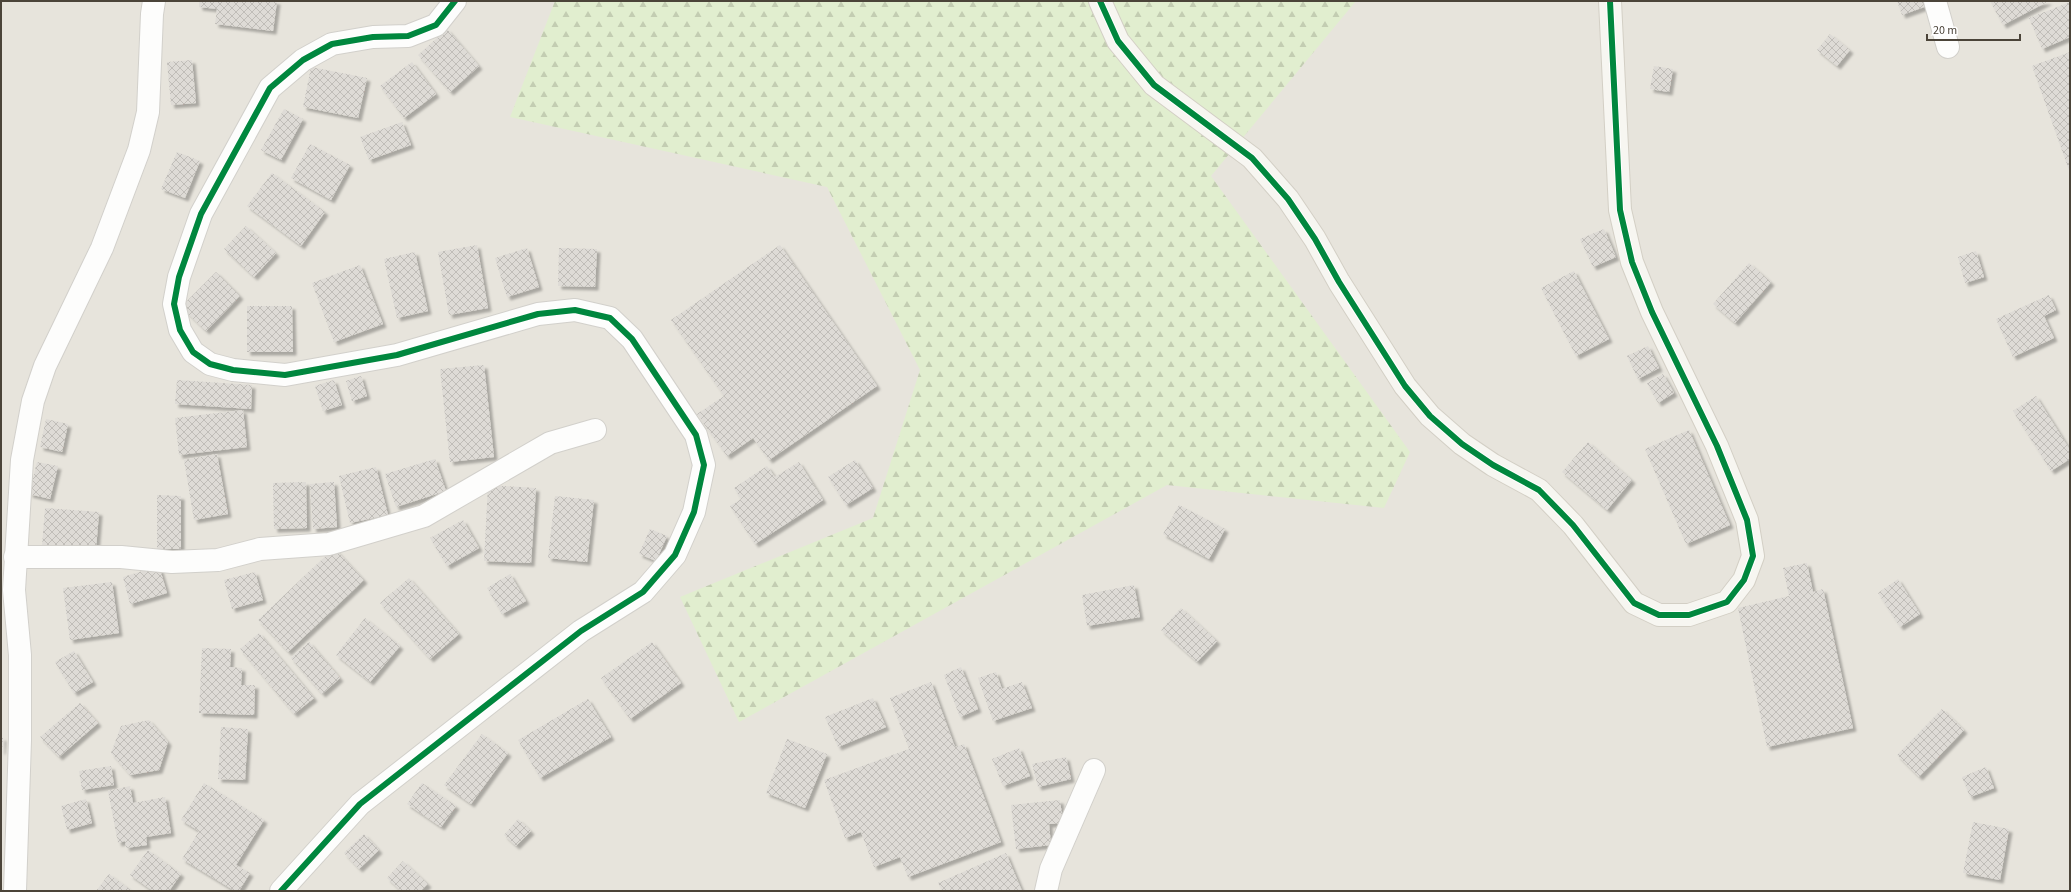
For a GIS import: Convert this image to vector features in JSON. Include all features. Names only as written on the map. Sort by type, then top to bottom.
[{"type":"street","points":[[15,891],[20,740],[20,655],[14,590],[22,460],[33,401],[45,366],[102,248],[141,142],[148,112],[152,14],[154,1]]},
{"type":"street","points":[[281,891],[360,804],[581,631],[643,592],[675,555],[694,512],[704,465],[696,435],[632,339],[610,318],[574,310],[538,314],[398,355],[285,375],[233,370],[210,364],[194,352],[180,330],[174,304],[179,277],[201,214],[270,88],[303,60],[332,44],[372,37],[408,36],[436,25],[455,1]]},
{"type":"street","points":[[1100,1],[1118,41],[1154,85],[1252,158],[1288,199],[1315,239],[1339,282],[1404,386],[1430,416],[1468,448],[1493,465],[1539,490],[1573,525],[1634,603],[1660,615],[1688,615],[1727,602],[1744,580],[1753,556],[1747,520],[1717,446],[1652,312],[1632,262],[1620,210],[1610,1]]},
{"type":"street","points":[[1935,1],[1948,47]]},
{"type":"street","points":[[15,557],[120,557],[172,562],[218,560],[260,549],[329,544],[424,516],[550,444],[595,430]]},
{"type":"street","points":[[1046,891],[1051,869],[1094,770]]},
{"type":"shaded area","points":[[1,1],[2070,1],[2070,891],[1,891]]},
{"type":"green space","points":[[555,1],[1356,1],[1211,176],[1410,452],[1384,508],[1167,485],[739,722],[680,597],[873,518],[920,370],[827,187],[510,117]]},
{"type":"building","points":[[199,1],[277,1],[273,31],[215,24],[217,9],[199,7]]},
{"type":"building","points":[[1897,1],[1926,1],[1927,6],[1902,15]]},
{"type":"building","points":[[1990,1],[2049,1],[2003,25]]},
{"type":"building","points":[[2070,2],[2070,37],[2042,49],[2029,18]]},
{"type":"building","points":[[447,29],[479,66],[450,92],[418,55]]},
{"type":"building","points":[[1830,34],[1850,50],[1837,66],[1817,50]]},
{"type":"building","points":[[2070,52],[2070,173],[2032,66]]},
{"type":"building","points":[[192,60],[196,103],[171,105],[167,62]]},
{"type":"building","points":[[412,62],[436,94],[404,118],[380,86]]},
{"type":"building","points":[[1654,66],[1673,69],[1669,92],[1650,89]]},
{"type":"building","points":[[311,67],[367,78],[358,118],[303,107]]},
{"type":"building","points":[[284,109],[303,119],[281,160],[261,150]]},
{"type":"building","points":[[402,122],[411,145],[369,160],[360,137]]},
{"type":"building","points":[[310,144],[350,165],[331,200],[291,178]]},
{"type":"building","points":[[177,152],[200,161],[185,198],[161,189]]},
{"type":"building","points":[[272,173],[325,212],[301,246],[247,206]]},
{"type":"building","points":[[246,226],[276,253],[254,277],[224,249]]},
{"type":"building","points":[[1604,229],[1616,257],[1593,267],[1580,239]]},
{"type":"building","points":[[477,245],[488,308],[449,315],[438,252]]},
{"type":"building","points":[[780,245],[877,386],[769,460],[753,438],[727,456],[697,414],[724,396],[671,320]]},
{"type":"building","points":[[527,248],[539,287],[507,297],[495,258]]},
{"type":"building","points":[[559,248],[597,249],[595,287],[558,286]]},
{"type":"building","points":[[1976,251],[1984,277],[1965,283],[1958,257]]},
{"type":"building","points":[[415,252],[428,311],[397,318],[384,259]]},
{"type":"building","points":[[1749,263],[1771,282],[1735,323],[1713,304]]},
{"type":"building","points":[[360,265],[383,324],[334,342],[312,283]]},
{"type":"building","points":[[1574,271],[1609,339],[1576,356],[1541,288]]},
{"type":"building","points":[[216,272],[240,296],[206,331],[181,307]]},
{"type":"building","points":[[2049,295],[2056,310],[2044,316],[2054,338],[2013,357],[1996,319]]},
{"type":"building","points":[[247,306],[292,306],[293,352],[247,352]]},
{"type":"building","points":[[1648,346],[1659,368],[1638,379],[1627,356]]},
{"type":"building","points":[[484,365],[494,457],[450,462],[440,369]]},
{"type":"building","points":[[1663,374],[1674,393],[1658,403],[1647,383]]},
{"type":"building","points":[[361,376],[367,396],[352,401],[346,381]]},
{"type":"building","points":[[177,380],[252,385],[251,409],[175,404]]},
{"type":"building","points":[[334,380],[342,405],[323,411],[315,386]]},
{"type":"building","points":[[2036,396],[2070,450],[2070,459],[2051,471],[2013,411]]},
{"type":"building","points":[[243,410],[247,447],[179,455],[175,418]]},
{"type":"building","points":[[46,419],[68,424],[62,452],[40,447]]},
{"type":"building","points":[[1689,430],[1730,525],[1686,544],[1645,449]]},
{"type":"building","points":[[1588,442],[1632,480],[1607,510],[1562,472]]},
{"type":"building","points":[[217,454],[228,514],[194,520],[184,460]]},
{"type":"building","points":[[435,459],[446,491],[396,507],[385,474]]},
{"type":"building","points":[[855,460],[873,488],[846,505],[828,477]]},
{"type":"building","points":[[37,462],[58,466],[50,499],[29,494]]},
{"type":"building","points":[[799,462],[823,500],[755,544],[730,506],[741,499],[734,488],[767,466],[775,477]]},
{"type":"building","points":[[376,467],[388,515],[350,523],[339,476]]},
{"type":"building","points":[[306,482],[307,528],[274,529],[273,483]]},
{"type":"building","points":[[334,482],[337,527],[313,529],[310,484]]},
{"type":"building","points":[[488,485],[536,488],[531,563],[484,561]]},
{"type":"building","points":[[157,495],[181,496],[181,549],[157,549]]},
{"type":"building","points":[[555,496],[594,500],[587,562],[548,558]]},
{"type":"building","points":[[1179,505],[1225,529],[1209,559],[1163,534]]},
{"type":"building","points":[[45,508],[99,512],[96,550],[42,546]]},
{"type":"building","points":[[463,520],[479,548],[447,566],[430,538]]},
{"type":"building","points":[[650,529],[667,536],[656,561],[639,554]]},
{"type":"building","points":[[334,548],[364,580],[288,652],[258,620]]},
{"type":"building","points":[[1807,563],[1813,592],[1823,589],[1853,728],[1767,747],[1738,608],[1789,596],[1783,568]]},
{"type":"building","points":[[159,566],[167,593],[130,604],[123,577]]},
{"type":"building","points":[[255,572],[263,600],[232,609],[224,580]]},
{"type":"building","points":[[510,574],[526,601],[502,614],[487,588]]},
{"type":"building","points":[[409,578],[459,634],[430,659],[380,603]]},
{"type":"building","points":[[1898,579],[1920,614],[1900,627],[1878,593]]},
{"type":"building","points":[[112,582],[119,633],[70,640],[63,588]]},
{"type":"building","points":[[1134,585],[1140,617],[1087,626],[1082,595]]},
{"type":"building","points":[[1181,608],[1217,641],[1197,662],[1161,630]]},
{"type":"building","points":[[365,618],[400,646],[370,682],[336,655]]},
{"type":"building","points":[[259,633],[314,698],[294,714],[240,649]]},
{"type":"building","points":[[309,642],[340,678],[322,694],[291,658]]},
{"type":"building","points":[[652,642],[681,683],[630,719],[601,678]]},
{"type":"building","points":[[202,648],[231,649],[230,667],[242,668],[241,685],[255,685],[254,715],[199,713]]},
{"type":"building","points":[[74,651],[93,682],[74,693],[55,662]]},
{"type":"building","points":[[961,667],[978,709],[960,717],[944,675]]},
{"type":"building","points":[[996,672],[1002,689],[1022,682],[1032,708],[993,721],[978,678]]},
{"type":"building","points":[[931,682],[955,747],[964,744],[1001,842],[908,877],[900,857],[874,867],[861,832],[845,838],[824,780],[909,749],[890,698]]},
{"type":"building","points":[[873,698],[886,727],[838,747],[825,717]]},
{"type":"building","points":[[588,699],[611,737],[540,778],[518,740]]},
{"type":"building","points":[[80,703],[98,723],[59,757],[40,737]]},
{"type":"building","points":[[1942,709],[1964,730],[1919,777],[1897,755]]},
{"type":"building","points":[[149,720],[168,742],[159,770],[130,775],[111,753],[121,726]]},
{"type":"building","points":[[221,727],[248,729],[245,780],[218,779]]},
{"type":"building","points":[[482,734],[508,753],[471,804],[444,785]]},
{"type":"building","points":[[1,737],[3,738],[2,751],[1,751]]},
{"type":"building","points":[[787,739],[827,754],[805,808],[766,793]]},
{"type":"building","points":[[1019,748],[1030,776],[1003,786],[992,759]]},
{"type":"building","points":[[1066,757],[1071,779],[1038,787],[1032,764]]},
{"type":"building","points":[[111,766],[114,785],[82,790],[79,771]]},
{"type":"building","points":[[1986,767],[1994,788],[1970,797],[1962,777]]},
{"type":"building","points":[[204,783],[264,820],[236,865],[250,873],[239,891],[235,891],[182,859],[199,831],[181,820]]},
{"type":"building","points":[[422,783],[456,806],[441,827],[407,804]]},
{"type":"building","points":[[130,786],[133,803],[165,797],[171,833],[146,837],[147,845],[126,848],[125,841],[118,843],[108,791]]},
{"type":"building","points":[[86,799],[92,823],[67,830],[61,806]]},
{"type":"building","points":[[1060,800],[1063,823],[1049,824],[1051,845],[1016,849],[1011,805]]},
{"type":"building","points":[[518,819],[531,831],[516,846],[504,835]]},
{"type":"building","points":[[1973,822],[2009,829],[2000,880],[1963,873]]},
{"type":"building","points":[[364,834],[379,850],[359,869],[344,853]]},
{"type":"building","points":[[148,850],[181,874],[169,891],[153,891],[130,875]]},
{"type":"building","points":[[1006,853],[1022,891],[942,891],[938,883]]},
{"type":"building","points":[[403,861],[428,884],[421,891],[401,891],[387,878]]},
{"type":"building","points":[[109,874],[132,891],[96,891]]},
{"type":"cycle path","points":[[281,891],[360,804],[581,631],[643,592],[675,555],[694,512],[704,465],[696,435],[632,339],[610,318],[575,310],[538,314],[397,355],[285,375],[233,370],[210,364],[193,352],[180,330],[174,304],[179,277],[201,214],[270,88],[303,60],[332,44],[373,37],[408,36],[436,25],[455,1]]},
{"type":"cycle path","points":[[1100,1],[1118,41],[1154,85],[1252,158],[1288,199],[1315,239],[1339,282],[1405,386],[1430,416],[1462,444],[1493,465],[1539,490],[1573,525],[1634,603],[1659,615],[1689,615],[1727,602],[1744,580],[1753,556],[1747,520],[1717,446],[1652,312],[1632,262],[1620,210],[1610,1]]}]
